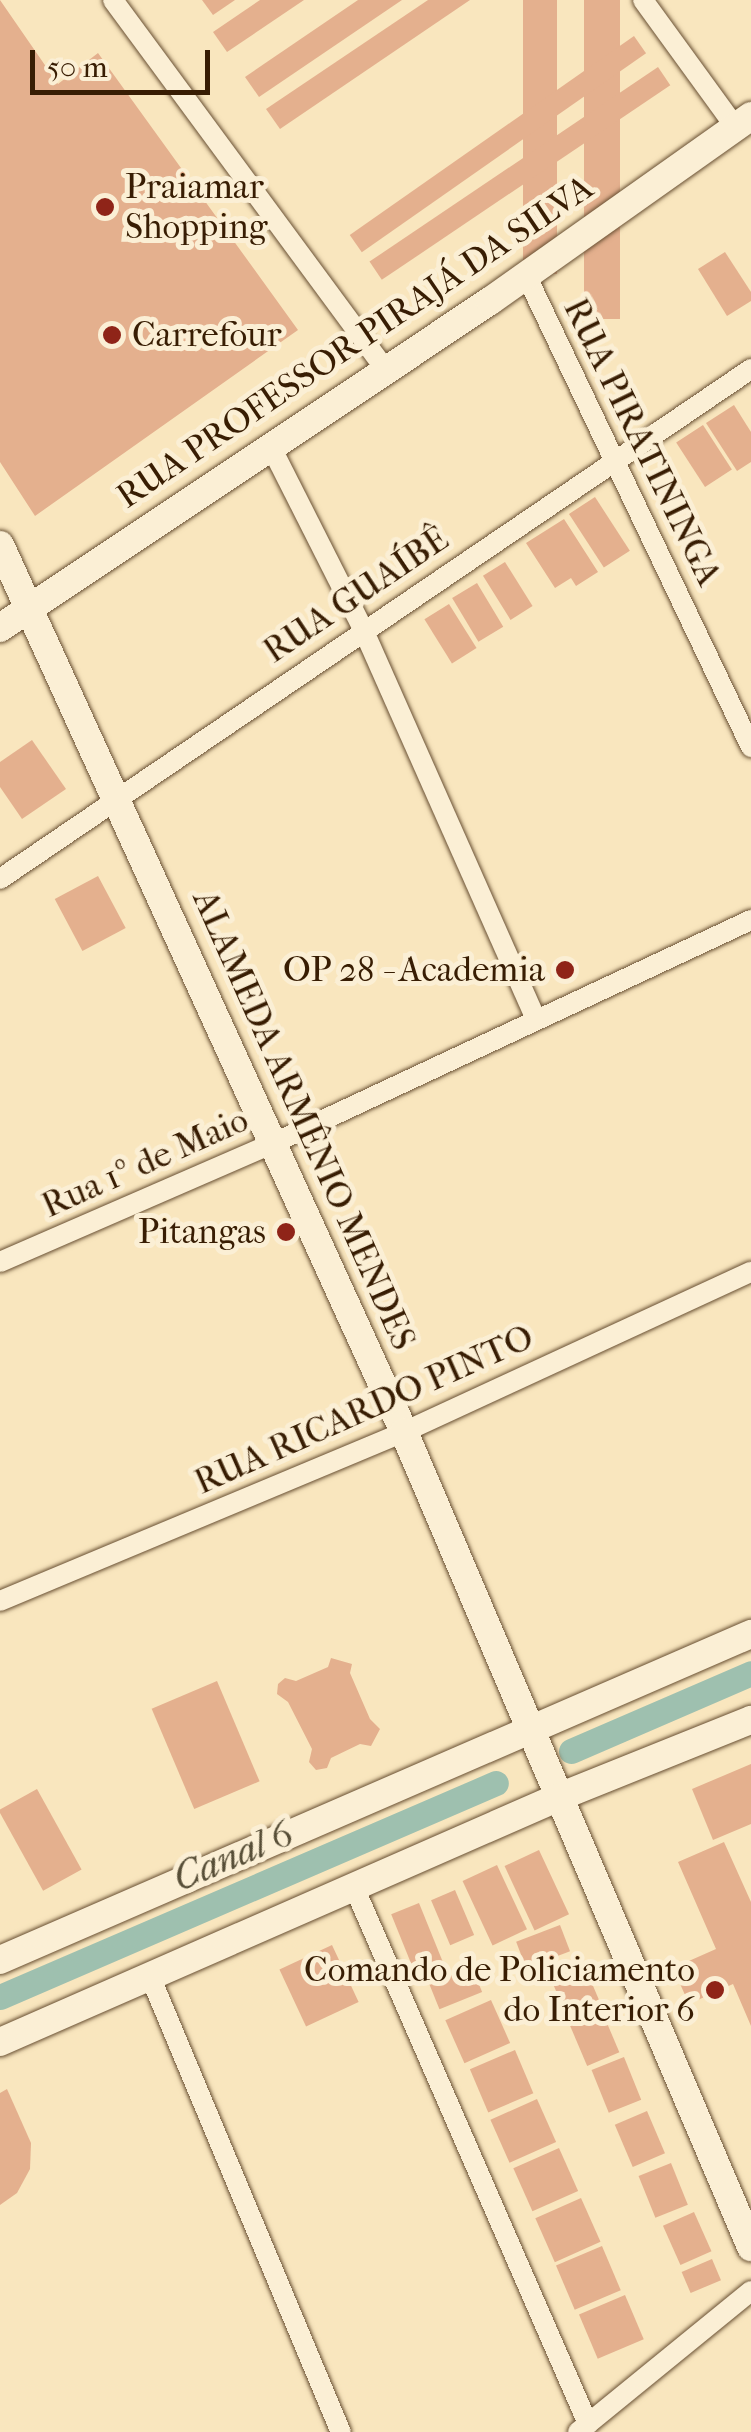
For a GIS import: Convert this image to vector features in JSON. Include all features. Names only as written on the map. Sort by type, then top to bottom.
[{"type":"main road","name":"RUA PROFESSOR PIRAJÁ DA SILVA","points":[[0,628],[526,275],[743,122]]},
{"type":"main road","name":"ALAMEDA ARMÊNIO MENDES","points":[[0,545],[404,1432],[751,2247]]},
{"type":"main road","points":[[0,1960],[535,1741],[751,1634]]},
{"type":"main road","points":[[0,2042],[354,1887],[556,1790],[751,1720]]},
{"type":"street","points":[[112,0],[384,368]]},
{"type":"street","points":[[643,0],[743,122]]},
{"type":"street","name":"RUA PIRATININGA","points":[[526,275],[751,746]]},
{"type":"street","name":"RUA GUAÍBÊ","points":[[0,879],[751,369]]},
{"type":"street","points":[[270,445],[364,629],[536,1017]]},
{"type":"street","name":"Rua 1º de Maio","points":[[0,1262],[274,1143],[536,1017],[751,920]]},
{"type":"street","name":"RUA RICARDO PINTO","points":[[0,1601],[404,1432],[751,1272]]},
{"type":"street","points":[[354,1887],[583,2428],[751,2291]]},
{"type":"street","points":[[150,1976],[341,2432]]},
{"type":"building","name":"Praiamar Shopping","points":[[0,0],[58,84],[98,53],[298,330],[35,516],[0,462]]},
{"type":"building","points":[[202,0],[235,0],[213,15]]},
{"type":"building","points":[[260,0],[304,0],[227,52],[213,32]]},
{"type":"building","points":[[358,0],[402,0],[259,97],[245,77]]},
{"type":"building","points":[[428,0],[470,0],[280,129],[266,109]]},
{"type":"building","points":[[523,0],[557,0],[557,274],[523,274]]},
{"type":"building","points":[[584,0],[620,0],[620,319],[584,319]]},
{"type":"building","points":[[634,36],[646,53],[362,252],[350,235]]},
{"type":"building","points":[[658,67],[670,85],[382,280],[369,262]]},
{"type":"building","points":[[725,252],[751,292],[751,301],[727,316],[698,269]]},
{"type":"building","points":[[734,405],[751,432],[751,462],[737,471],[706,423]]},
{"type":"building","points":[[703,425],[732,469],[705,487],[676,442]]},
{"type":"building","points":[[595,497],[630,551],[604,568],[569,514]]},
{"type":"building","points":[[564,519],[598,572],[576,586],[571,578],[555,588],[526,543]]},
{"type":"building","points":[[505,562],[533,606],[511,620],[483,576]]},
{"type":"building","points":[[477,583],[503,627],[478,642],[452,598]]},
{"type":"building","points":[[449,604],[477,648],[452,663],[424,619]]},
{"type":"building","points":[[32,740],[66,789],[22,819],[0,787],[0,762]]},
{"type":"building","points":[[98,876],[126,928],[82,951],[55,899]]},
{"type":"building","points":[[331,1658],[352,1664],[350,1673],[370,1719],[380,1729],[371,1746],[360,1744],[331,1758],[327,1768],[316,1770],[309,1762],[312,1749],[288,1702],[277,1694],[278,1684],[285,1678],[296,1681],[328,1667]]},
{"type":"building","points":[[217,1681],[260,1781],[194,1809],[152,1709]]},
{"type":"building","points":[[751,1764],[751,1824],[713,1840],[692,1789]]},
{"type":"building","points":[[37,1789],[82,1869],[43,1891],[0,1813]]},
{"type":"building","points":[[724,1842],[751,1902],[751,2026],[733,1984],[689,2004],[673,1968],[716,1949],[678,1862]]},
{"type":"building","points":[[539,1850],[569,1914],[535,1930],[505,1866]]},
{"type":"building","points":[[497,1865],[527,1929],[493,1945],[463,1881]]},
{"type":"building","points":[[455,1890],[474,1935],[450,1945],[431,1900]]},
{"type":"building","points":[[419,1903],[444,1966],[417,1977],[391,1914]]},
{"type":"building","points":[[560,1925],[570,1951],[526,1968],[516,1942]]},
{"type":"building","points":[[332,1945],[359,2002],[306,2027],[279,1970]]},
{"type":"building","points":[[582,1960],[599,2000],[566,2014],[549,1974]]},
{"type":"building","points":[[472,1967],[482,1992],[439,2009],[429,1984]]},
{"type":"building","points":[[491,2000],[510,2043],[464,2063],[445,2020]]},
{"type":"building","points":[[601,2009],[619,2052],[587,2066],[569,2023]]},
{"type":"building","points":[[515,2050],[533,2093],[488,2112],[470,2069]]},
{"type":"building","points":[[624,2057],[641,2100],[609,2113],[592,2070]]},
{"type":"building","points":[[7,2089],[31,2143],[30,2169],[17,2193],[0,2205],[0,2093]]},
{"type":"building","points":[[537,2099],[556,2142],[510,2163],[490,2120]]},
{"type":"building","points":[[647,2111],[665,2153],[633,2167],[615,2125]]},
{"type":"building","points":[[559,2148],[578,2191],[532,2211],[513,2168]]},
{"type":"building","points":[[671,2163],[688,2205],[655,2218],[639,2176]]},
{"type":"building","points":[[581,2198],[601,2242],[555,2262],[535,2218]]},
{"type":"building","points":[[694,2212],[711,2251],[680,2265],[663,2226]]},
{"type":"building","points":[[602,2246],[621,2290],[575,2310],[556,2266]]},
{"type":"building","points":[[712,2259],[721,2280],[691,2293],[682,2272]]},
{"type":"building","points":[[625,2295],[644,2339],[598,2359],[579,2315]]},
{"type":"waterway","name":"Canal 6","points":[[571,1751],[751,1673]]},
{"type":"waterway","name":"Canal 6","points":[[0,1997],[496,1783]]},
{"type":"place","name":"Praiamar Shopping","points":[[105,207]]},
{"type":"place","name":"Carrefour","points":[[112,335]]},
{"type":"place","name":"OP 28 - Academia","points":[[565,970]]},
{"type":"place","name":"Pitangas","points":[[286,1232]]},
{"type":"place","name":"Comando de Policiamento do Interior 6","points":[[715,1990]]}]
